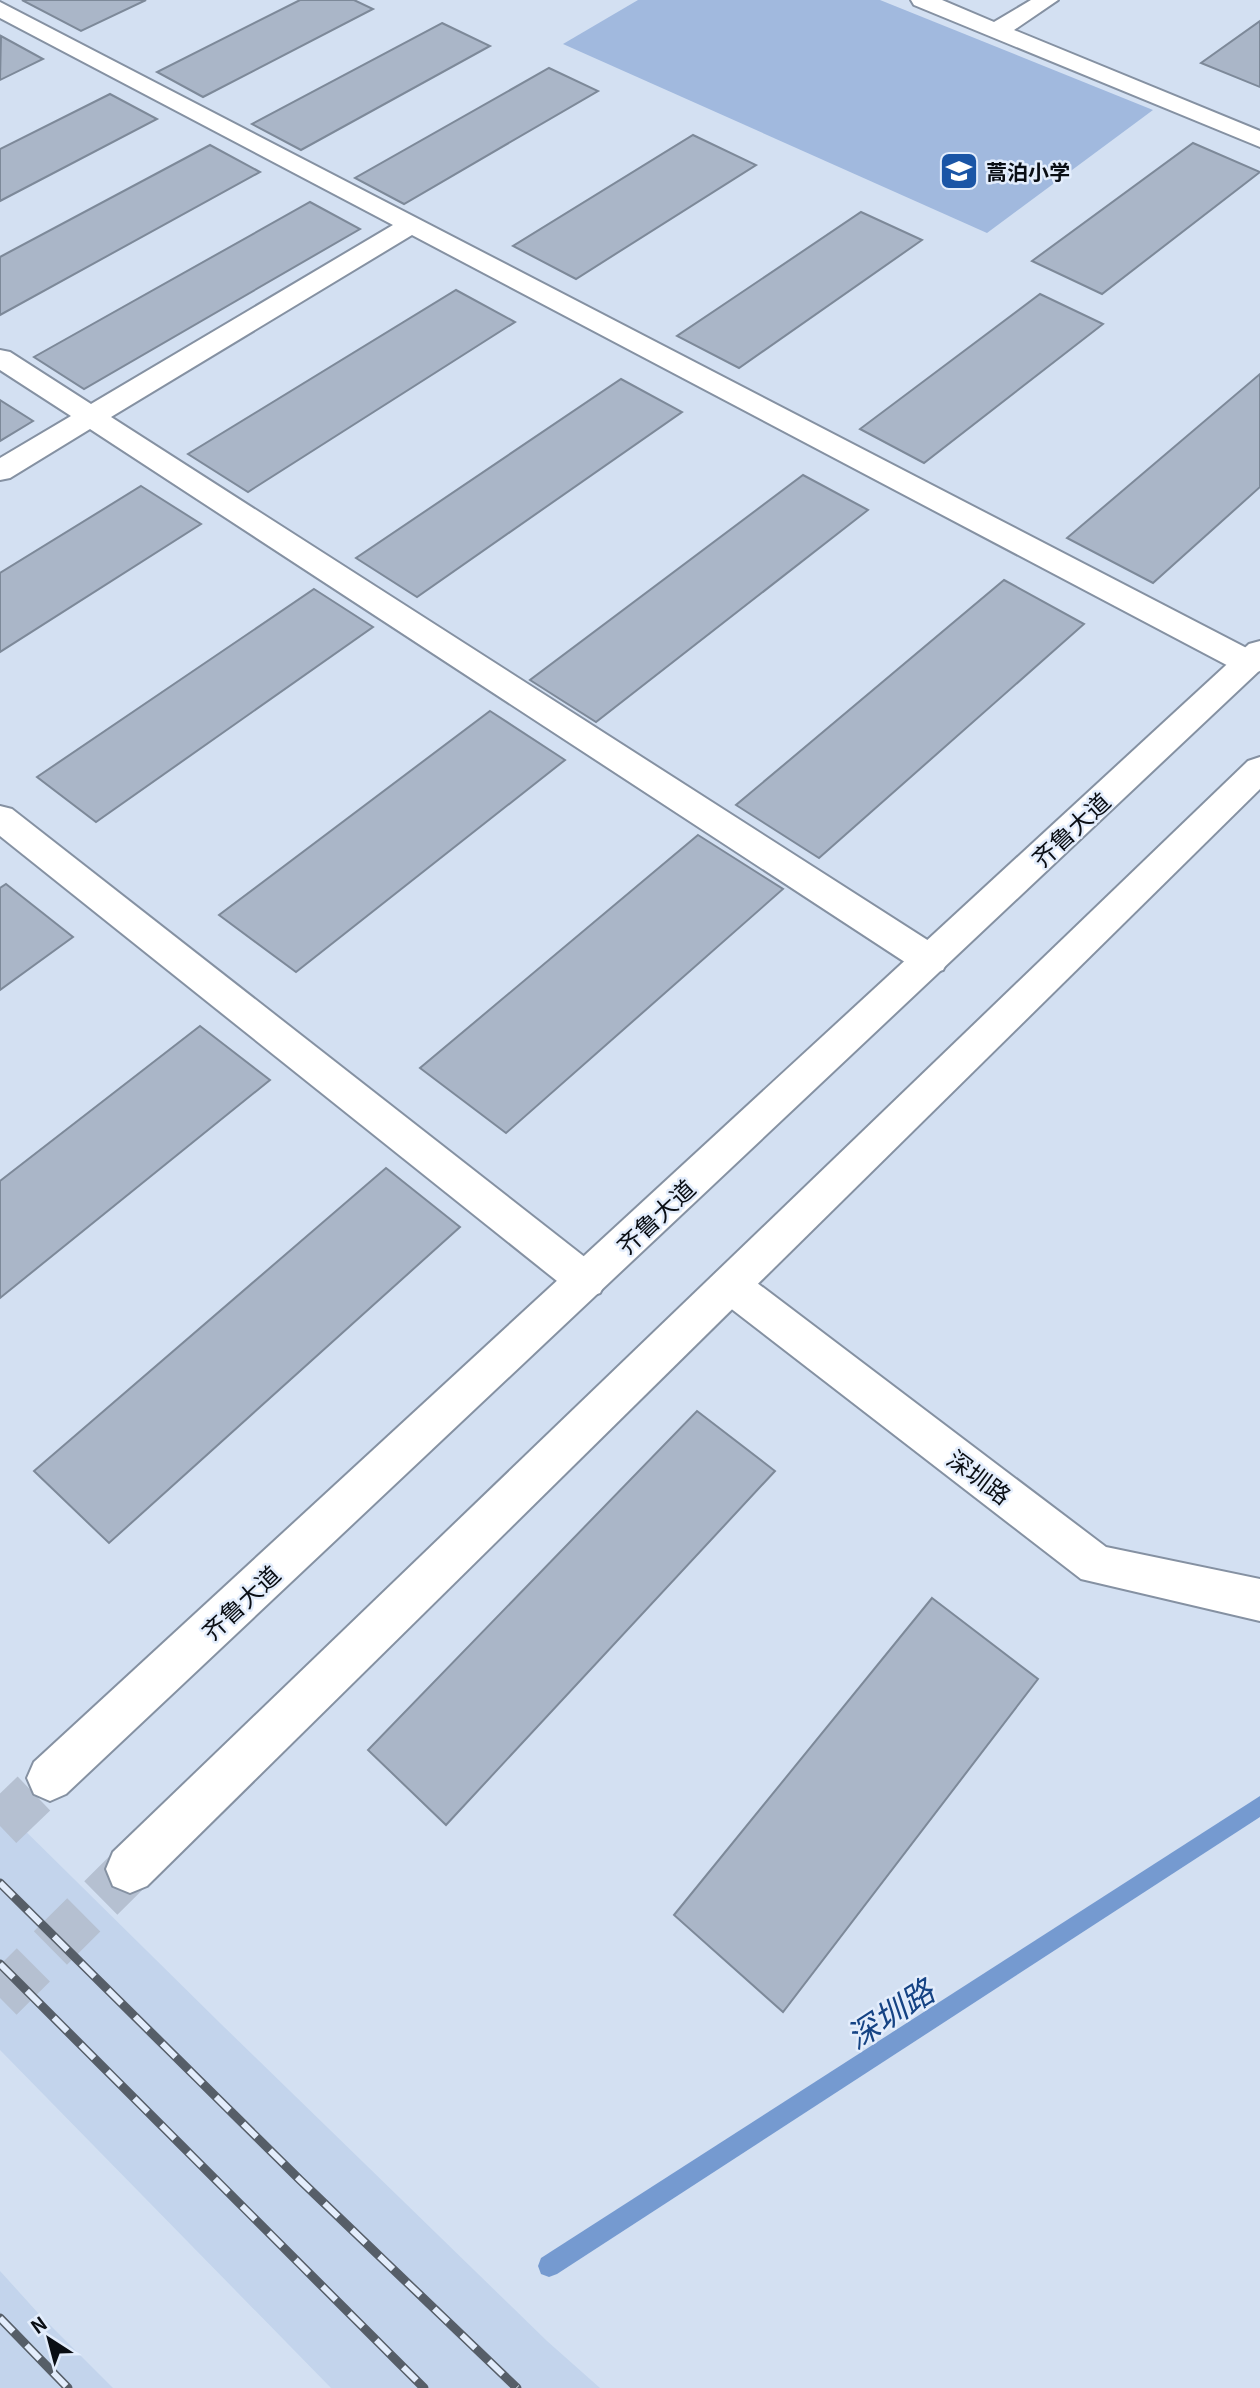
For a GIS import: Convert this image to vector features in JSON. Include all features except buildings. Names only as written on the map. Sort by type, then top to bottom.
[{"type":"street","points":[[922,0],[1260,140]]},
{"type":"street","points":[[998,30],[1046,0]]},
{"type":"street","points":[[0,9],[411,225],[1254,658]]},
{"type":"street","points":[[0,471],[411,225]]},
{"type":"street","points":[[0,358],[930,960]]},
{"type":"street","name":"齐鲁大道","points":[[50,1778],[1254,658]]},
{"type":"street","points":[[130,1870],[1260,769]]},
{"type":"street","points":[[0,818],[586,1281]]},
{"type":"street","name":"深圳路","points":[[730,1285],[1096,1565],[1260,1600]]},
{"type":"shaded area","name":"蒿泊小学","points":[[638,0],[880,0],[1153,110],[987,233],[563,44]]},
{"type":"shaded area","points":[[0,1806],[547,2341],[600,2388],[331,2388],[0,2050]]},
{"type":"shaded area","points":[[0,2271],[38,2313],[113,2388],[0,2388]]},
{"type":"waterway","name":"深圳路","points":[[549,2266],[1260,1806]]},
{"type":"tunnel","points":[[0,1826],[50,1778]]},
{"type":"tunnel","points":[[0,1998],[130,1869]]},
{"type":"railway","points":[[0,1883],[300,2180],[517,2388]]},
{"type":"railway","points":[[0,1964],[424,2388]]},
{"type":"railway","points":[[0,2318],[68,2388]]},
{"type":"place","name":"蒿泊小学","points":[[959,171]]}]
